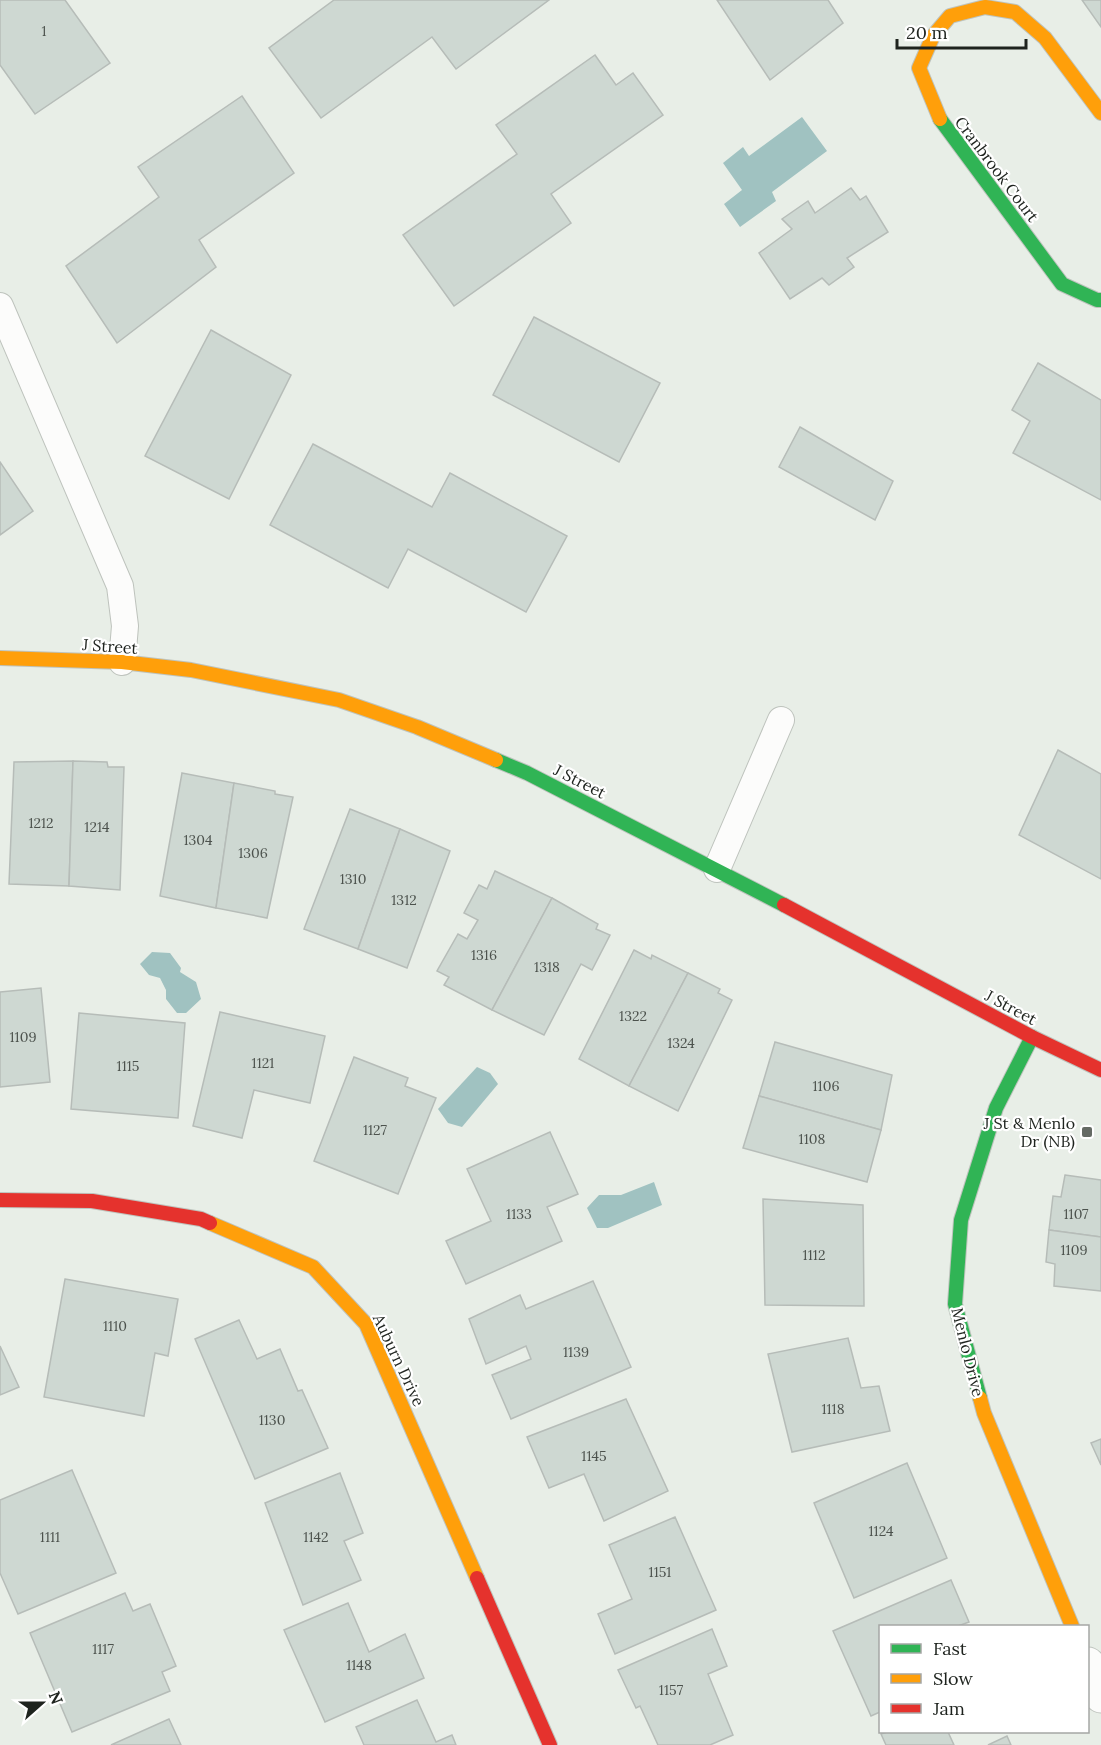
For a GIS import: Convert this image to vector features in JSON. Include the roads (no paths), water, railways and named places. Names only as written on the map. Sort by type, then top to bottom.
[{"type":"street","name":"Cranbrook Court","points":[[1101,113],[1045,38],[1015,12],[985,7],[944,8],[919,68],[939,118],[1062,284],[1101,300]]},
{"type":"street","name":"J Street","points":[[0,658],[122,662],[191,670],[339,700],[417,727],[527,773],[717,869],[1032,1037],[1101,1070]]},
{"type":"street","name":"Menlo Drive","points":[[1032,1037],[996,1108],[961,1220],[955,1304],[984,1413],[1072,1625]]},
{"type":"street","name":"Auburn Drive","points":[[0,1200],[92,1201],[201,1220],[313,1267],[366,1324],[550,1745]]},
{"type":"street","points":[[1089,1666],[1101,1696]]},
{"type":"lane","points":[[0,306],[120,586],[125,626],[122,662]]},
{"type":"lane","points":[[717,869],[781,720]]},
{"type":"water","points":[[802,117],[827,151],[772,192],[776,201],[740,227],[724,204],[742,190],[723,163],[743,147],[749,156]]},
{"type":"water","points":[[152,952],[170,953],[181,968],[180,972],[196,982],[201,999],[186,1013],[177,1013],[166,999],[166,990],[160,978],[149,975],[140,964]]},
{"type":"water","points":[[477,1067],[490,1073],[498,1084],[462,1127],[448,1123],[438,1109]]},
{"type":"water","points":[[654,1182],[662,1205],[608,1228],[597,1228],[587,1208],[599,1195],[621,1195]]},
{"type":"place","name":"J St & Menlo Dr (NB)","points":[[1087,1132]]}]
